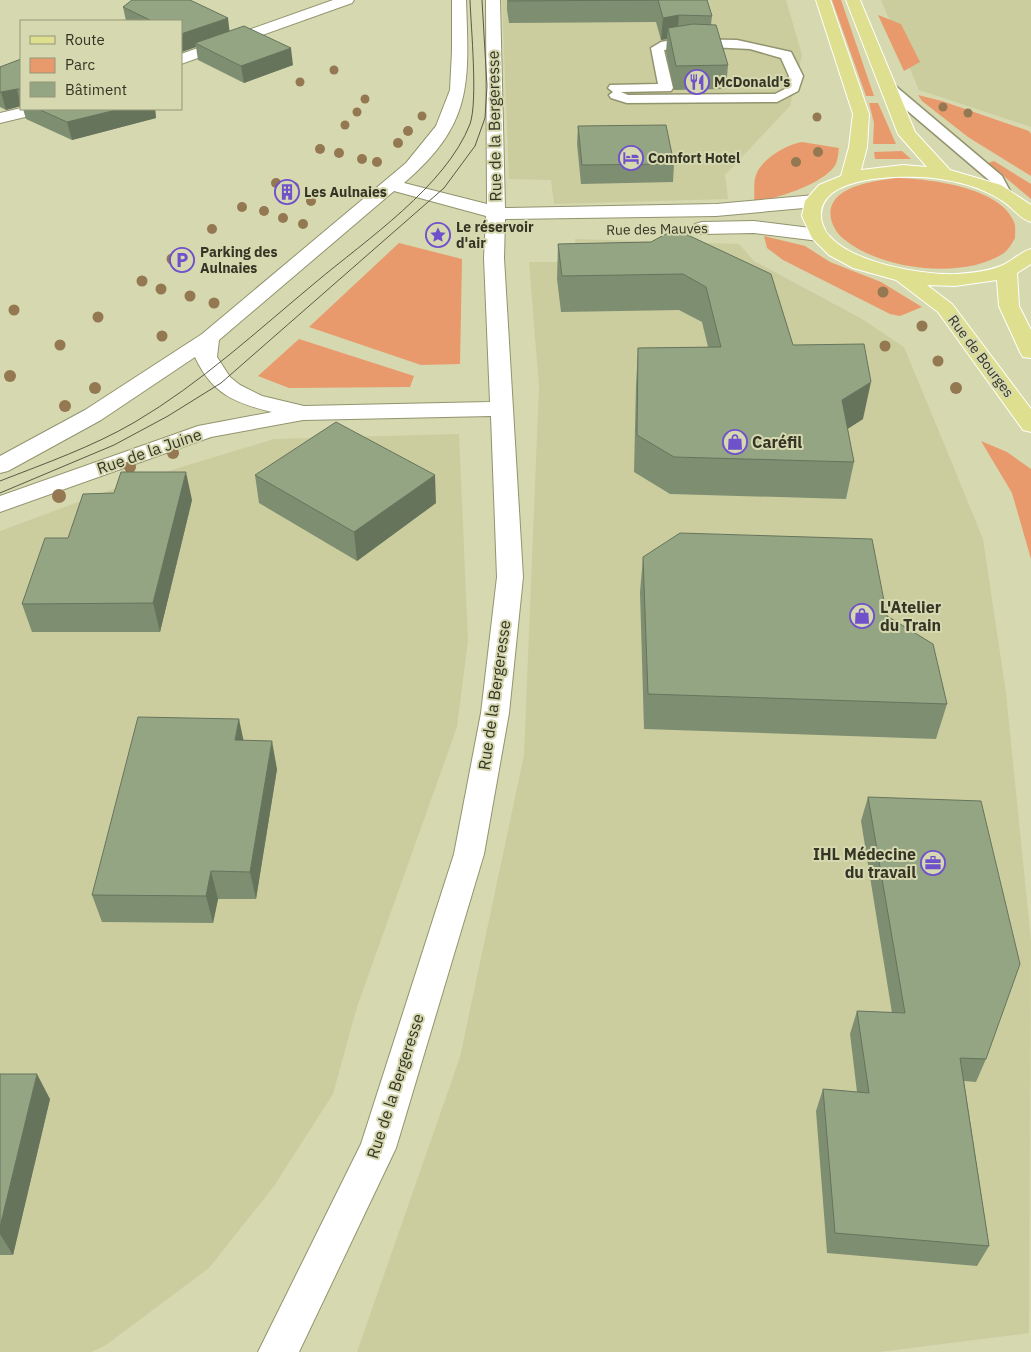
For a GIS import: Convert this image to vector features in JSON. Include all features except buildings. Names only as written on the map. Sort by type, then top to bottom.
[{"type":"main road","points":[[823,0],[861,114],[858,146],[850,177]]},
{"type":"main road","points":[[853,0],[908,134],[943,173]]},
{"type":"main road","points":[[1029,211],[1003,193],[975,181],[943,173],[894,170],[850,177],[828,187],[815,201],[811,217],[819,234],[832,248],[851,259],[901,276],[939,281],[976,279],[1007,272],[1025,262],[1031,255]]},
{"type":"main road","points":[[1007,272],[1009,306],[1031,352]]},
{"type":"main road","name":"Rue de Bourges","points":[[901,276],[946,308],[1031,425]]},
{"type":"street","points":[[182,59],[347,0]]},
{"type":"street","name":"Rue de la Bergeresse","points":[[391,185],[434,144],[448,124],[455,107],[460,84],[459,0]]},
{"type":"street","name":"Rue de la Bergeresse","points":[[278,1352],[378,1148],[469,854],[495,713],[510,577],[506,467],[500,409],[493,0]]},
{"type":"street","points":[[0,118],[32,110]]},
{"type":"street","points":[[0,466],[92,415],[209,338],[391,185],[530,232]]},
{"type":"street","name":"Rue des Mauves","points":[[496,222],[529,214],[716,210],[815,201]]},
{"type":"street","name":"Rue des Mauves","points":[[578,231],[754,227],[819,234]]},
{"type":"street","name":"Rue de la Juine","points":[[209,338],[206,357],[221,384],[241,396],[302,413]]},
{"type":"street","name":"Rue de la Juine","points":[[0,504],[206,431],[302,413],[500,409]]},
{"type":"lane","points":[[716,43],[758,47],[786,56],[796,76],[791,91],[777,98],[627,99],[616,91],[666,88],[657,48],[665,44],[716,43]]},
{"type":"lane","points":[[888,87],[997,179],[1003,193]]},
{"type":"shaded area","points":[[502,0],[786,0],[802,55],[790,106],[725,175],[728,199],[554,204],[551,180],[509,179]]},
{"type":"shaded area","points":[[881,0],[1031,0],[1031,127],[919,90]]},
{"type":"shaded area","points":[[575,239],[739,244],[754,261],[862,319],[904,347],[983,539],[1006,693],[1031,941],[1029,1333],[879,1352],[357,1352],[460,1057],[524,755],[539,387],[529,262],[577,262]]},
{"type":"shaded area","points":[[459,434],[468,640],[457,727],[357,1007],[333,1094],[274,1186],[209,1268],[106,1345],[91,1352],[0,1352],[0,531],[132,482],[274,439]]},
{"type":"green space","points":[[832,0],[841,0],[874,96],[866,96]]},
{"type":"green space","points":[[878,15],[901,24],[920,62],[904,71]]},
{"type":"green space","points":[[918,95],[942,101],[1029,131],[1031,134],[1031,176],[968,137],[922,101]]},
{"type":"green space","points":[[869,103],[878,103],[896,144],[873,144],[874,123]]},
{"type":"green space","points":[[802,142],[839,148],[834,167],[819,180],[797,190],[774,198],[754,202],[755,178],[763,163],[783,149]]},
{"type":"green space","points":[[902,151],[911,159],[875,159],[874,152]]},
{"type":"green space","points":[[994,161],[1031,184],[1031,199],[988,163]]},
{"type":"green space","points":[[897,178],[927,180],[963,187],[994,200],[1006,210],[1014,222],[1015,238],[1004,253],[987,261],[967,267],[946,269],[923,268],[880,258],[861,250],[842,238],[836,231],[831,219],[831,208],[836,199],[843,192],[854,187]]},
{"type":"green space","points":[[764,236],[805,246],[830,262],[881,282],[922,307],[900,316],[890,314],[783,260],[767,248]]},
{"type":"green space","points":[[399,243],[462,259],[460,364],[421,365],[309,327]]},
{"type":"green space","points":[[299,339],[414,376],[410,387],[289,388],[258,376]]},
{"type":"green space","points":[[981,441],[1007,452],[1031,469],[1031,559],[1012,493]]},
{"type":"tram line","points":[[0,481],[102,439],[135,422],[183,391],[380,230],[424,190],[459,147],[470,124],[474,99],[470,0]]},
{"type":"tram line","points":[[0,493],[114,445],[168,416],[221,383],[444,188],[475,146],[485,118],[487,86],[482,0]]},
{"type":"place","name":"McDonald's","points":[[697,82]]},
{"type":"place","name":"Comfort Hotel","points":[[631,158]]},
{"type":"place","name":"Les Aulnaies","points":[[287,192]]},
{"type":"place","name":"Le réservoir d'air","points":[[438,235]]},
{"type":"place","name":"Parking des Aulnaies","points":[[182,260]]},
{"type":"place","name":"Caréfil","points":[[735,442]]},
{"type":"place","name":"L'Atelier du Train","points":[[862,616]]},
{"type":"place","name":"IHL Médecine du travail","points":[[933,863]]}]
